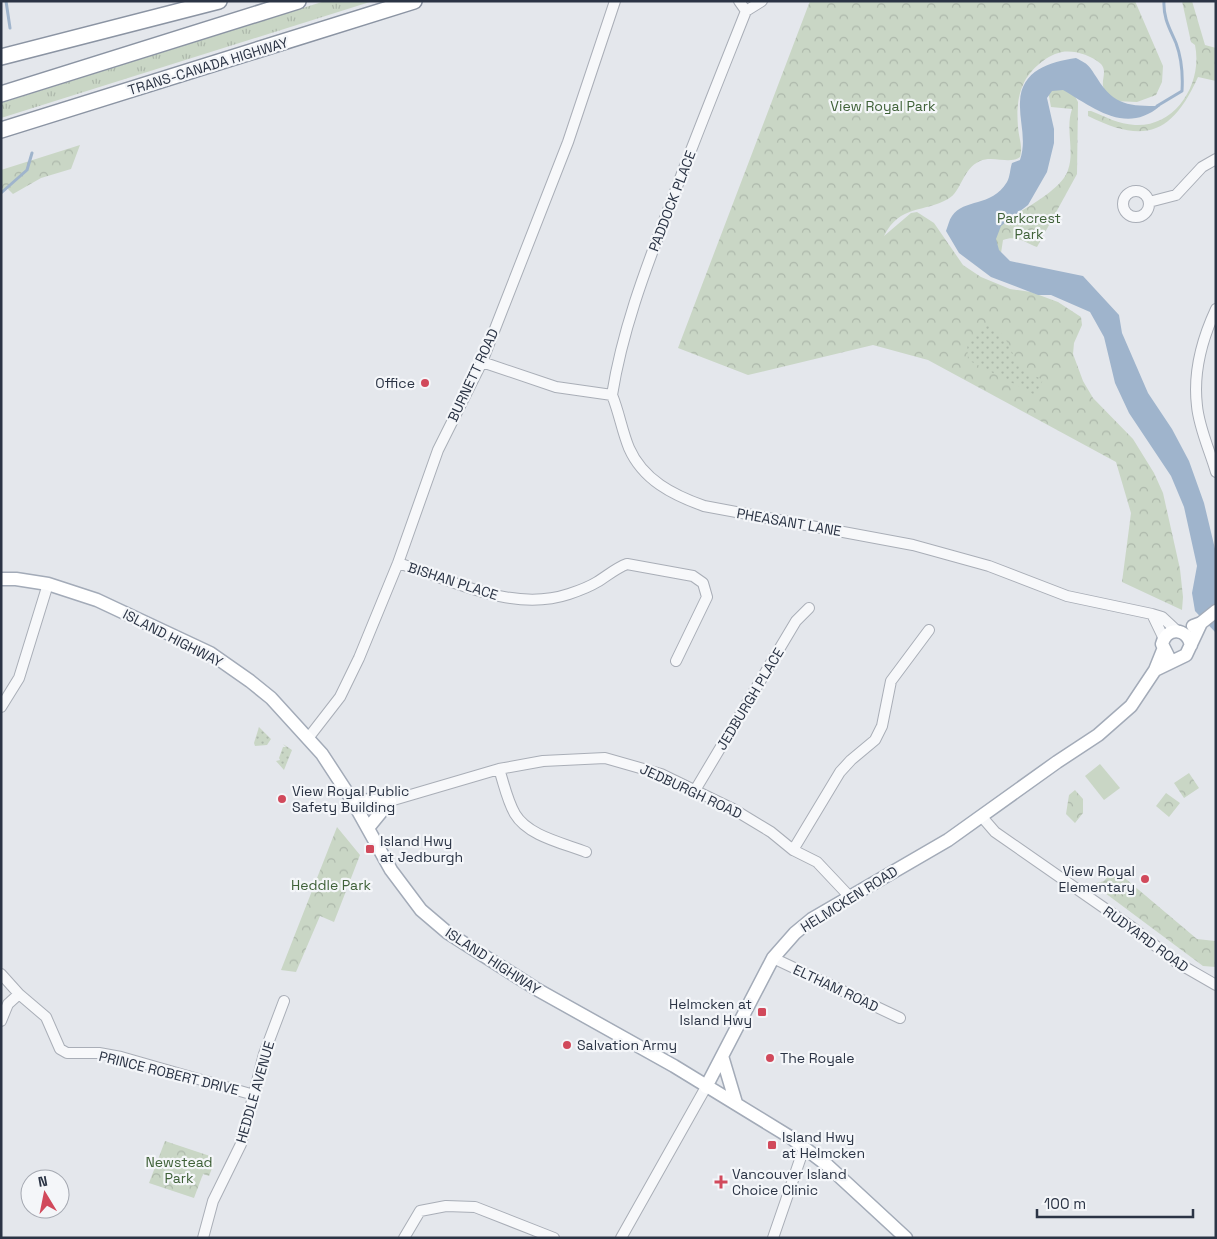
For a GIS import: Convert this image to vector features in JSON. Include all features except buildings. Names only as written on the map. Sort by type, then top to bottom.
[{"type":"highway","points":[[1,57],[219,1]]},
{"type":"highway","points":[[1,94],[298,1]]},
{"type":"highway","name":"TRANS-CANADA HIGHWAY","points":[[1,130],[414,1]]},
{"type":"highway","points":[[1,47],[98,32]]},
{"type":"main road","name":"ISLAND HIGHWAY","points":[[1,579],[16,578],[48,584],[97,600],[210,653],[271,698],[309,738],[352,800],[391,870],[405,890],[421,910],[448,933],[538,990],[736,1103],[804,1148],[827,1165],[906,1238]]},
{"type":"main road","points":[[1201,624],[1171,632],[1163,644],[1171,658],[1176,659],[1186,655],[1201,624],[1216,611]]},
{"type":"main road","points":[[1179,631],[1190,639],[1190,645]]},
{"type":"main road","name":"HELMCKEN ROAD","points":[[706,1086],[773,958],[794,933],[812,919],[948,840],[1116,720],[1131,706],[1155,670],[1163,644]]},
{"type":"main road","name":"HELMCKEN ROAD","points":[[1155,670],[1176,659]]},
{"type":"main road","points":[[352,800],[390,801]]},
{"type":"main road","points":[[368,828],[390,801]]},
{"type":"main road","points":[[722,1056],[736,1103]]},
{"type":"street","name":"BURNETT ROAD","points":[[309,738],[340,697],[359,658],[398,563],[448,427],[482,362],[568,142],[615,1]]},
{"type":"street","points":[[739,1],[746,12],[762,1]]},
{"type":"street","name":"PADDOCK PLACE","points":[[612,395],[620,350],[638,288],[746,12]]},
{"type":"street","points":[[1149,202],[1176,195],[1197,171],[1216,158]]},
{"type":"street","points":[[1216,309],[1204,340],[1196,378],[1197,408],[1216,472]]},
{"type":"street","points":[[482,362],[556,387],[612,395]]},
{"type":"street","name":"PHEASANT LANE","points":[[612,395],[630,448],[648,477],[676,496],[704,506],[914,545],[990,566],[1067,596],[1162,617],[1179,631]]},
{"type":"street","name":"BISHAN PLACE","points":[[398,563],[484,593],[520,601],[547,599],[569,594],[596,583],[620,566],[627,564],[693,576],[703,583],[706,589],[705,603],[676,661]]},
{"type":"street","points":[[1,707],[19,678],[48,584]]},
{"type":"street","name":"JEDBURGH PLACE","points":[[694,792],[796,621],[809,608]]},
{"type":"street","points":[[1152,614],[1163,644]]},
{"type":"street","points":[[793,850],[840,772],[875,740],[882,726],[891,682],[929,630]]},
{"type":"street","name":"JEDBURGH ROAD","points":[[390,801],[499,769],[543,761],[604,758],[661,774],[694,792],[733,809],[771,832],[793,850],[817,862],[841,885],[850,897]]},
{"type":"street","points":[[499,769],[512,808],[519,820],[532,831],[586,852]]},
{"type":"street","name":"RUDYARD ROAD","points":[[982,817],[995,832],[1133,928],[1176,962],[1216,985]]},
{"type":"street","name":"ELTHAM ROAD","points":[[773,958],[900,1018]]},
{"type":"street","name":"PRINCE ROBERT DRIVE","points":[[1,974],[19,994],[46,1017],[60,1049],[67,1053],[99,1053],[121,1057],[254,1095]]},
{"type":"street","points":[[1,1022],[8,1004],[19,994]]},
{"type":"street","name":"HEDDLE AVENUE","points":[[203,1238],[213,1201],[241,1144],[264,1054],[284,1001]]},
{"type":"street","name":"HELMCKEN ROAD","points":[[621,1238],[706,1086]]},
{"type":"street","points":[[773,1238],[804,1148]]},
{"type":"street","points":[[404,1238],[420,1211],[446,1206],[475,1207],[554,1238]]},
{"type":"green space","points":[[325,1],[373,1],[1,118],[1,103]]},
{"type":"green space","name":"View Royal Park","points":[[810,1],[1135,1],[1163,66],[1162,82],[1156,95],[1137,102],[1114,101],[1104,89],[1104,70],[1097,61],[1082,54],[1072,52],[1052,55],[1032,71],[1020,93],[1018,101],[1018,131],[1021,146],[1020,157],[1011,160],[985,159],[980,161],[969,169],[956,191],[948,199],[905,214],[890,226],[884,236],[911,213],[917,212],[934,223],[963,265],[981,277],[1010,289],[1031,292],[1058,302],[1081,317],[1082,325],[1074,343],[1073,354],[1083,381],[1093,398],[1133,439],[1154,473],[1163,493],[1180,569],[1183,597],[1182,610],[1122,582],[1131,513],[1116,462],[928,360],[873,345],[748,375],[678,348]]},
{"type":"green space","points":[[1182,1],[1192,1],[1205,45],[1216,48],[1216,81],[1198,77],[1178,112],[1167,122],[1154,129],[1141,131],[1125,130],[1088,116],[1088,111],[1091,111],[1123,123],[1135,125],[1150,124],[1163,119],[1174,111],[1183,100],[1195,74],[1196,59],[1195,45],[1191,42]]},
{"type":"green space","name":"Parkcrest Park","points":[[1070,87],[1078,102],[1077,174],[1037,247],[1012,238],[1003,240],[1001,253],[980,235],[1043,197],[1063,179],[1068,170],[1071,155],[1069,124],[1072,109],[1051,107],[1048,91]]},
{"type":"green space","points":[[80,145],[71,169],[41,178],[13,194],[7,188],[1,191],[1,170]]},
{"type":"green space","points":[[989,322],[1004,336],[1020,368],[1043,380],[1035,395],[968,360],[967,342]]},
{"type":"green space","points":[[259,727],[271,739],[267,745],[255,746],[254,743]]},
{"type":"green space","points":[[283,744],[292,750],[284,770],[276,761],[280,760],[283,747],[286,747]]},
{"type":"green space","points":[[1100,764],[1120,788],[1104,800],[1085,776]]},
{"type":"green space","points":[[1189,773],[1199,788],[1184,798],[1174,783]]},
{"type":"green space","points":[[1075,790],[1083,799],[1083,813],[1075,823],[1066,814],[1069,795]]},
{"type":"green space","points":[[1166,793],[1180,803],[1169,817],[1156,806]]},
{"type":"green space","name":"Heddle Park","points":[[337,827],[360,855],[334,922],[320,916],[296,972],[281,970]]},
{"type":"green space","points":[[1114,869],[1197,939],[1215,941],[1216,967],[1203,966],[1093,884],[1104,881]]},
{"type":"green space","name":"Newstead Park","points":[[165,1141],[210,1156],[208,1161],[214,1163],[209,1176],[203,1174],[194,1198],[149,1183]]},
{"type":"water","points":[[1076,58],[1089,66],[1103,87],[1116,99],[1131,105],[1160,106],[1147,114],[1135,118],[1123,118],[1110,116],[1098,111],[1063,90],[1052,91],[1047,98],[1054,129],[1054,143],[1047,172],[1028,205],[1001,226],[996,239],[999,250],[1010,261],[1083,276],[1119,315],[1122,333],[1148,393],[1172,429],[1189,461],[1204,503],[1216,553],[1216,633],[1195,611],[1192,593],[1197,566],[1184,507],[1171,476],[1129,413],[1115,383],[1104,337],[1090,312],[1051,295],[1038,295],[991,277],[959,253],[946,231],[951,218],[957,210],[993,196],[1001,190],[1008,180],[1012,163],[1020,160],[1023,138],[1020,102],[1022,91],[1031,75],[1047,65]]},
{"type":"waterway","points":[[6,1],[10,28]]},
{"type":"waterway","points":[[1157,106],[1182,91],[1181,61],[1166,18],[1164,1]]},
{"type":"waterway","points":[[1,193],[27,170],[32,153]]},
{"type":"place","name":"Office","points":[[425,383]]},
{"type":"place","name":"View Royal Public Safety Building","points":[[282,799]]},
{"type":"place","name":"Island Hwy at Jedburgh","points":[[370,849]]},
{"type":"place","name":"View Royal Elementary","points":[[1145,879]]},
{"type":"place","name":"Helmcken at Island Hwy","points":[[762,1012]]},
{"type":"place","name":"Salvation Army","points":[[567,1045]]},
{"type":"place","name":"The Royale","points":[[770,1058]]},
{"type":"place","name":"Island Hwy at Helmcken","points":[[772,1145]]},
{"type":"place","name":"Vancouver Island Choice Clinic","points":[[721,1182]]}]
